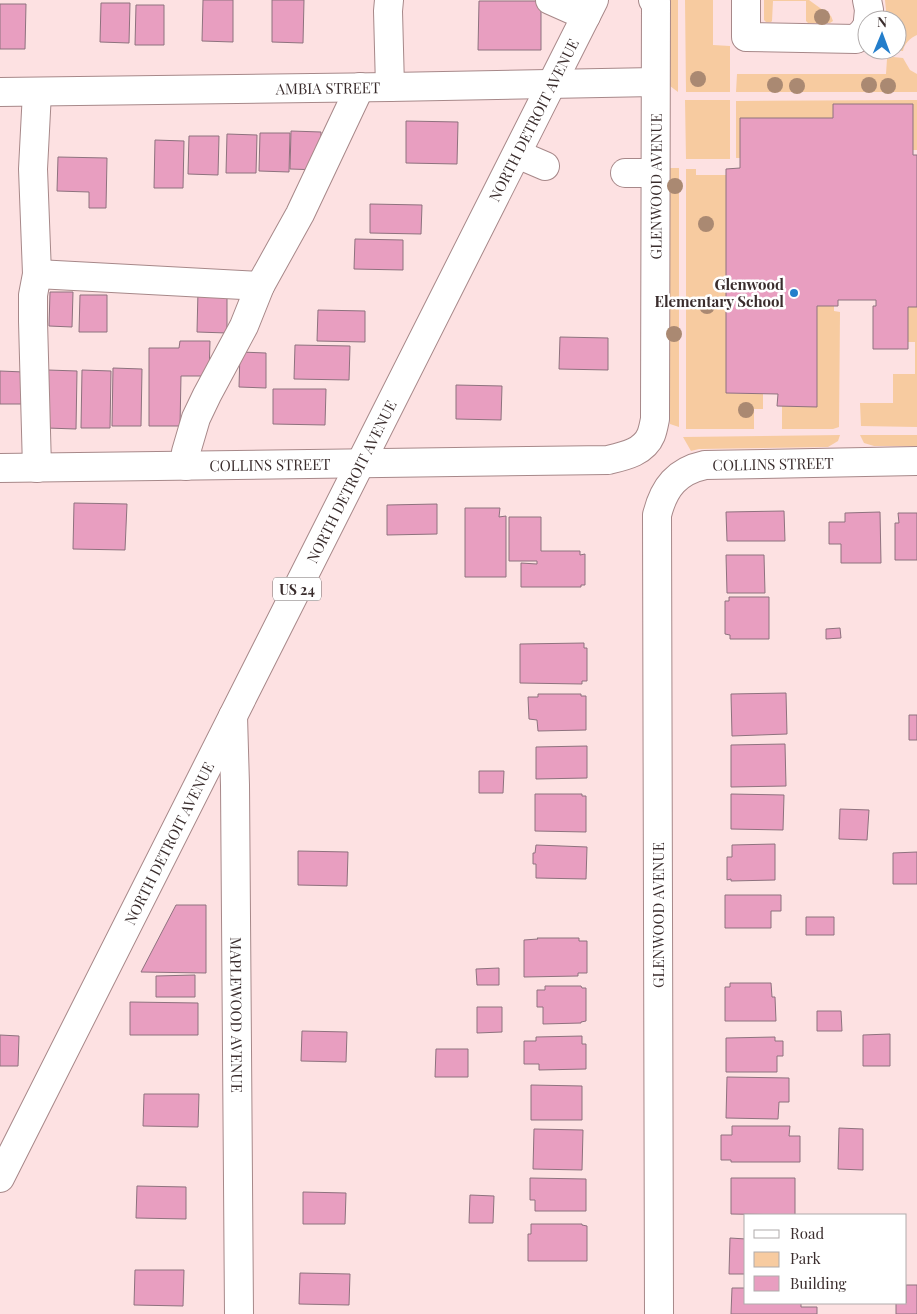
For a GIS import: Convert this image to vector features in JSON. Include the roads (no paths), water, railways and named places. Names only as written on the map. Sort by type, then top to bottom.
[{"type":"street","points":[[389,0],[390,87]]},
{"type":"street","points":[[550,0],[590,8]]},
{"type":"street","name":"GLENWOOD AVENUE","points":[[652,434],[654,419],[656,2],[653,0]]},
{"type":"street","points":[[746,0],[746,38],[857,38]]},
{"type":"street","name":"NORTH DETROIT AVENUE","points":[[0,1178],[590,8]]},
{"type":"street","name":"AMBIA STREET","points":[[0,92],[655,82]]},
{"type":"street","points":[[186,466],[186,452],[196,418],[244,326],[260,286],[300,214],[360,87]]},
{"type":"street","points":[[37,92],[33,169],[37,274],[33,295],[37,468]]},
{"type":"street","points":[[516,154],[545,166]]},
{"type":"street","points":[[625,173],[655,173]]},
{"type":"street","points":[[37,274],[260,286]]},
{"type":"street","name":"COLLINS STREET","points":[[0,468],[608,460],[636,452],[646,444],[652,434]]},
{"type":"street","name":"COLLINS STREET","points":[[657,515],[664,495],[673,481],[687,470],[705,465],[917,461]]},
{"type":"street","name":"GLENWOOD AVENUE","points":[[657,515],[659,1314]]},
{"type":"street","name":"MAPLEWOOD AVENUE","points":[[233,716],[239,1314]]},
{"type":"place","name":"Glenwood Elementary School","points":[[794,293]]}]
